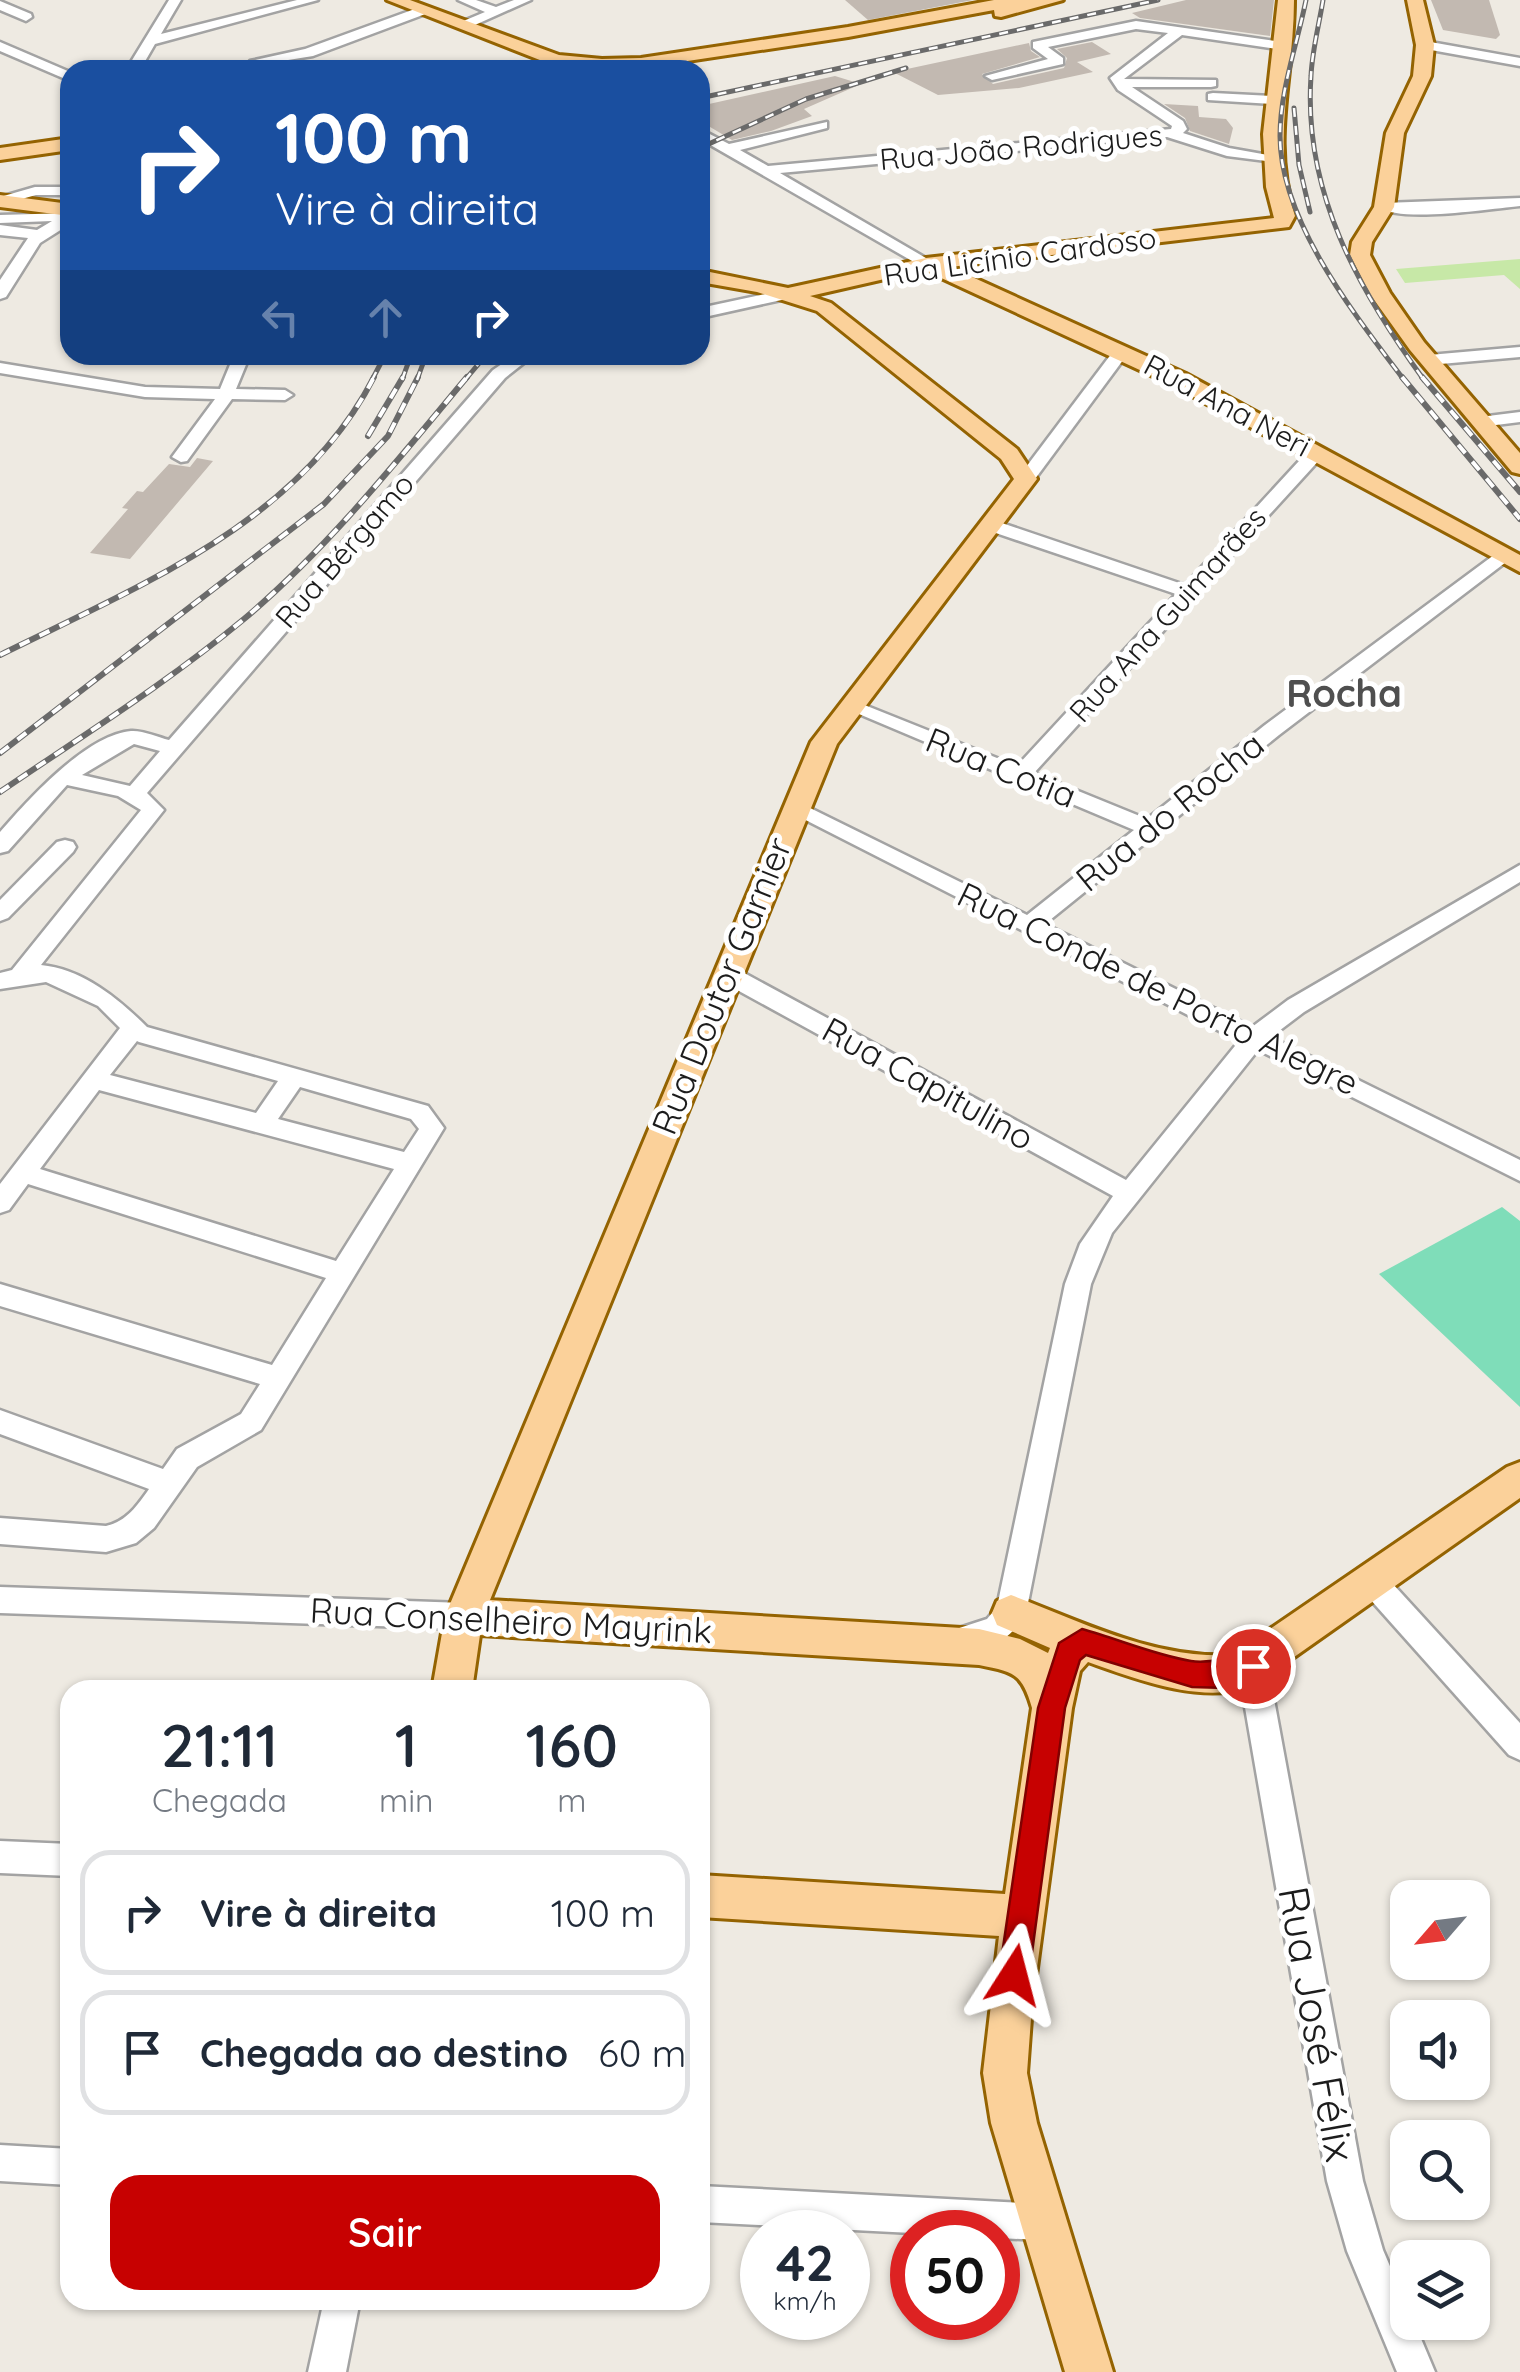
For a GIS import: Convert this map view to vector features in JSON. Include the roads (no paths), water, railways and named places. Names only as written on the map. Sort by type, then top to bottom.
[{"type":"main road","points":[[395,0],[563,60]]},
{"type":"main road","points":[[839,38],[1021,0]]},
{"type":"main road","points":[[656,60],[839,38],[1055,0]]},
{"type":"main road","points":[[1269,159],[1274,100],[1286,36],[1286,0]]},
{"type":"main road","points":[[1416,0],[1424,45],[1422,76],[1396,133],[1384,206],[1361,246],[1360,255],[1370,279],[1429,360],[1520,466]]},
{"type":"main road","points":[[696,60],[815,41]]},
{"type":"main road","points":[[523,46],[539,60]]},
{"type":"main road","points":[[0,154],[60,145]]},
{"type":"main road","name":"Rua Licínio Cardoso","points":[[820,293],[926,264],[1282,223],[1285,216],[1269,159]]},
{"type":"main road","points":[[1,207],[60,214]]},
{"type":"main road","name":"Rua Ana Neri","points":[[926,264],[1121,352],[1512,561]]},
{"type":"main road","points":[[710,276],[820,293],[1009,454],[1026,479]]},
{"type":"main road","points":[[710,278],[750,292],[820,293]]},
{"type":"main road","name":"Rua Doutor Garnier","points":[[454,1680],[464,1616],[824,742],[1026,479]]},
{"type":"main road","points":[[1011,1612],[1082,1641],[1192,1674],[1226,1676],[1253,1666],[1520,1478]]},
{"type":"main road","name":"Rua Conselheiro Mayrink","points":[[464,1616],[926,1644]]},
{"type":"main road","points":[[1082,1641],[1063,1662],[1052,1708],[1005,2040],[1005,2073],[1014,2122],[1042,2222],[1089,2372]]},
{"type":"main road","points":[[926,1644],[1020,1656],[1044,1674],[1052,1708]]},
{"type":"main road","points":[[710,1897],[1023,1916]]},
{"type":"street","points":[[139,60],[176,0]]},
{"type":"street","points":[[150,40],[237,20],[268,5],[312,0]]},
{"type":"street","points":[[464,0],[497,12]]},
{"type":"street","points":[[466,25],[524,0]]},
{"type":"street","points":[[0,5],[26,17]]},
{"type":"street","points":[[263,60],[318,50],[423,10]]},
{"type":"street","points":[[237,20],[245,36]]},
{"type":"street","points":[[992,76],[1058,61],[1038,46],[1045,42],[1126,25],[1178,32],[1286,36]]},
{"type":"street","points":[[1119,83],[1120,75],[1178,32]]},
{"type":"street","points":[[1424,45],[1520,62]]},
{"type":"street","points":[[0,46],[60,73]]},
{"type":"street","points":[[1119,83],[1212,90],[1274,100]]},
{"type":"street","points":[[1119,83],[1178,124],[1180,129],[1174,134]]},
{"type":"street","points":[[710,150],[822,126]]},
{"type":"street","name":"Rua João Rodrigues","points":[[770,170],[1174,134],[1226,152],[1269,159]]},
{"type":"street","points":[[710,138],[926,264]]},
{"type":"street","points":[[1,207],[60,194]]},
{"type":"street","points":[[1384,206],[1411,209],[1520,202]]},
{"type":"street","points":[[0,294],[35,236],[60,221]]},
{"type":"street","points":[[0,230],[35,236],[60,234]]},
{"type":"street","points":[[710,310],[750,292]]},
{"type":"street","name":"Rua Doutor Garnier","points":[[1026,479],[1121,352]]},
{"type":"street","points":[[1429,360],[1520,352]]},
{"type":"street","points":[[181,457],[227,394],[238,365]]},
{"type":"street","name":"Rua Bérgamo","points":[[133,795],[510,365]]},
{"type":"street","points":[[0,368],[134,391],[286,395]]},
{"type":"street","points":[[1480,422],[1520,417]]},
{"type":"street","name":"Rua Ana Guimarães","points":[[1020,776],[1316,453]]},
{"type":"street","points":[[990,525],[1191,593]]},
{"type":"street","name":"Rua do Rocha","points":[[1029,925],[1272,730],[1512,561]]},
{"type":"street","name":"Rua Cotia","points":[[850,706],[1152,829]]},
{"type":"street","points":[[0,846],[63,778],[128,738],[173,748]]},
{"type":"street","points":[[10,978],[153,810],[145,800],[133,795],[63,778]]},
{"type":"street","name":"Rua Conde de Porto Alegre","points":[[795,809],[1520,1171]]},
{"type":"street","points":[[0,913],[65,847]]},
{"type":"street","points":[[1011,1612],[1078,1284],[1089,1251],[1129,1193],[1256,1036],[1342,978],[1520,872]]},
{"type":"street","points":[[0,1530],[116,1538],[136,1528],[196,1450],[251,1422],[414,1164],[432,1128],[426,1116],[132,1030],[98,996],[49,974],[10,978]]},
{"type":"street","name":"Rua Capitulino","points":[[727,974],[1129,1193]]},
{"type":"street","points":[[0,1203],[132,1030]]},
{"type":"street","points":[[262,1124],[294,1077]]},
{"type":"street","points":[[94,1080],[414,1164]]},
{"type":"street","points":[[23,1173],[345,1274]]},
{"type":"street","points":[[0,1295],[280,1379]]},
{"type":"street","points":[[0,1422],[169,1484]]},
{"type":"street","points":[[1371,1580],[1520,1746]]},
{"type":"street","name":"Rua Conselheiro Mayrink","points":[[0,1600],[464,1616]]},
{"type":"street","name":"Rua Conselheiro Mayrink","points":[[926,1644],[974,1640],[997,1630],[1011,1612]]},
{"type":"street","name":"Rua José Félix","points":[[1253,1666],[1345,2180],[1365,2251],[1416,2372]]},
{"type":"street","points":[[0,1857],[60,1860]]},
{"type":"street","points":[[0,2163],[60,2166]]},
{"type":"street","points":[[710,2205],[1042,2222]]},
{"type":"street","points":[[327,2372],[340,2310]]},
{"type":"railway","points":[[710,96],[1158,0]]},
{"type":"railway","points":[[1306,0],[1283,102],[1283,168],[1292,201],[1324,266],[1404,380]]},
{"type":"railway","points":[[1323,0],[1312,67],[1311,119],[1326,199],[1357,274],[1424,380]]},
{"type":"railway","points":[[710,143],[806,99],[906,68]]},
{"type":"railway","points":[[1294,108],[1299,165],[1310,212]]},
{"type":"railway","points":[[372,380],[380,365]]},
{"type":"railway","points":[[402,380],[407,365]]},
{"type":"railway","points":[[417,380],[422,365]]},
{"type":"railway","points":[[465,380],[478,365]]},
{"type":"railway","points":[[0,655],[160,575],[260,510],[304,472],[342,428],[374,377]]},
{"type":"railway","points":[[368,436],[403,377]]},
{"type":"railway","points":[[0,753],[324,504],[388,436],[418,377]]},
{"type":"railway","points":[[0,792],[185,665],[275,592],[361,503],[467,377]]},
{"type":"railway","points":[[1402,377],[1520,519]]},
{"type":"railway","points":[[1422,377],[1520,492]]},
{"type":"district","name":"Rocha","points":[[1344,694]]}]
